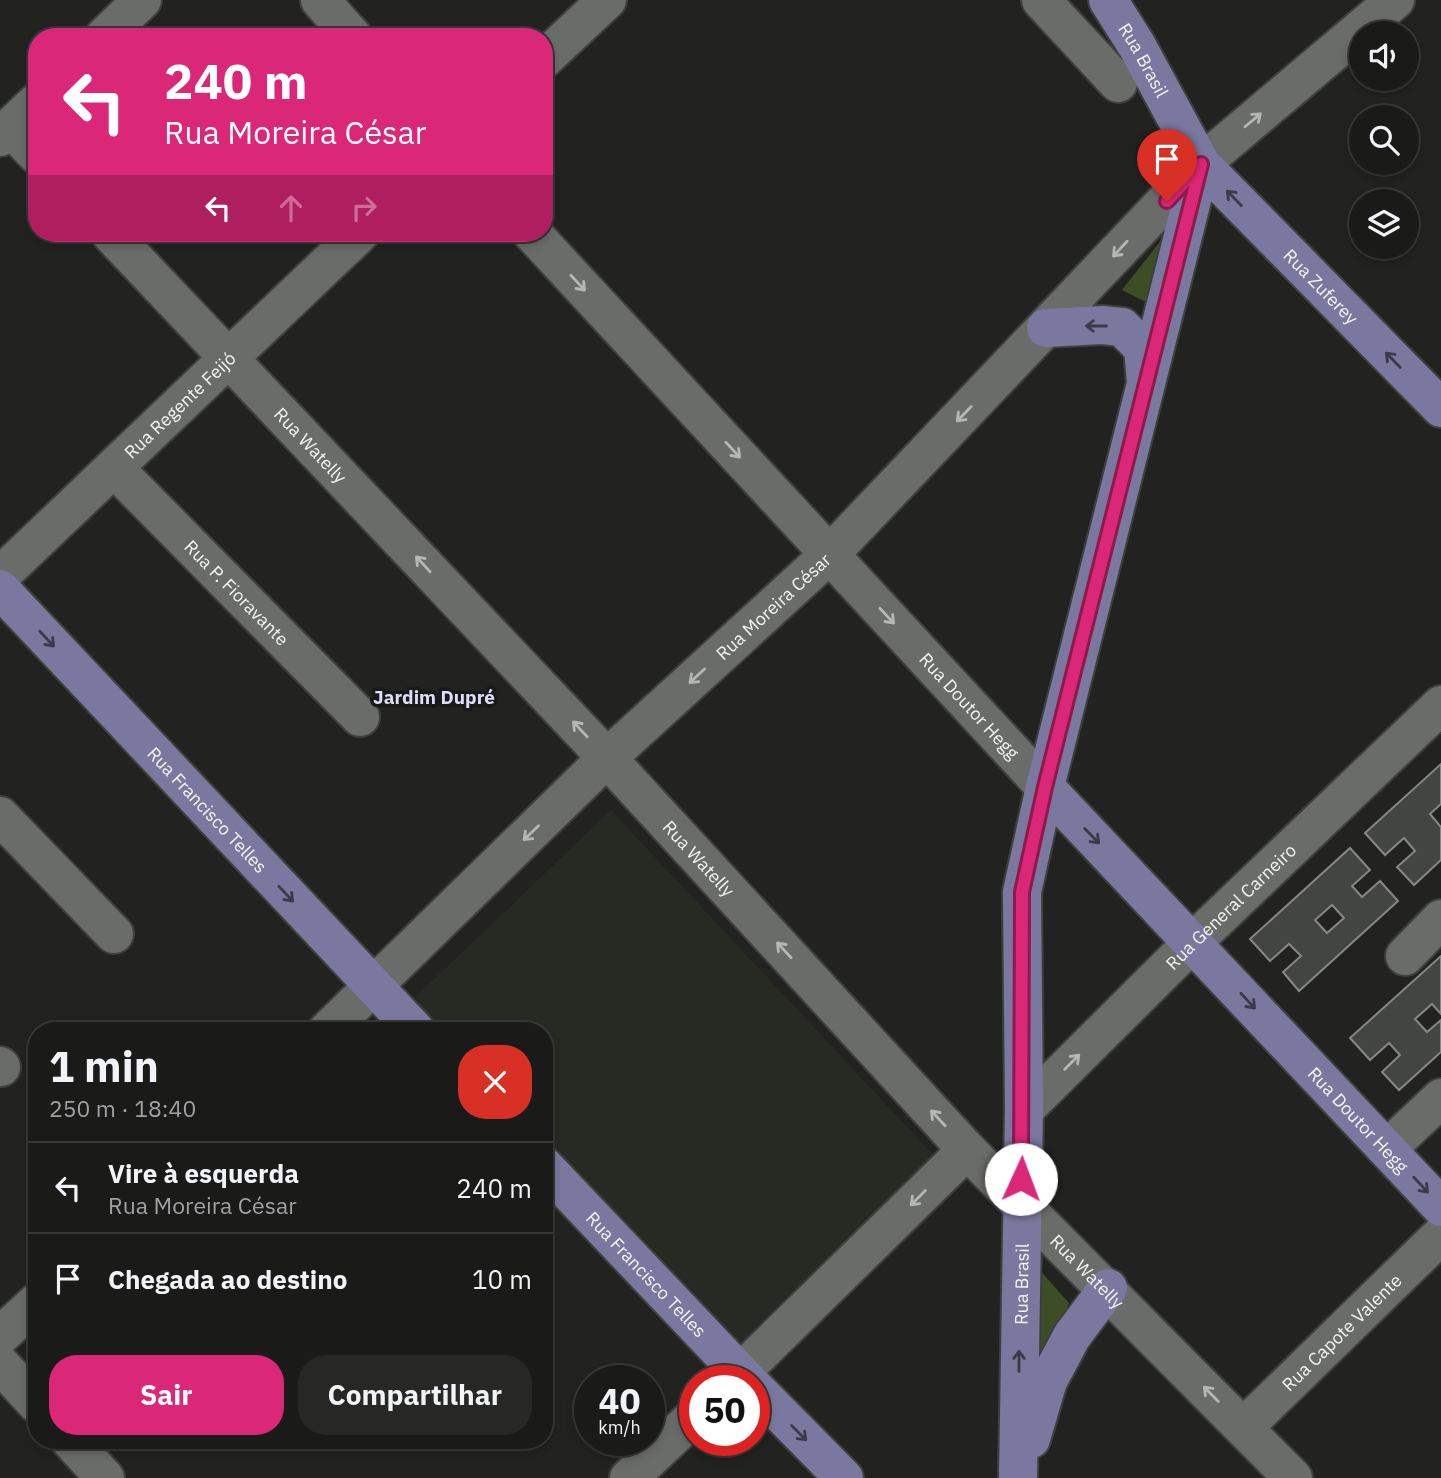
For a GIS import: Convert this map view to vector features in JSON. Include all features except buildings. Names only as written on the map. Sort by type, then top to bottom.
[{"type":"main road","name":"Rua Brasil","points":[[1018,1478],[1020,1202],[1024,1110],[1022,892],[1045,787],[1201,164],[1137,46],[1110,3]]},
{"type":"main road","name":"Rua Zuferey","points":[[1201,164],[1441,408]]},
{"type":"main road","points":[[1046,328],[1102,325],[1122,327],[1143,348],[1146,385]]},
{"type":"main road","name":"Rua Francisco Telles","points":[[0,589],[408,1022]]},
{"type":"main road","name":"Rua Doutor Hegg","points":[[1045,787],[1441,1207]]},
{"type":"main road","name":"Rua Francisco Telles","points":[[553,1176],[729,1365]]},
{"type":"main road","points":[[1018,1478],[1048,1381],[1072,1336],[1108,1288]]},
{"type":"main road","name":"Rua Francisco Telles","points":[[770,1406],[844,1478]]},
{"type":"street","points":[[113,28],[142,0]]},
{"type":"street","points":[[320,0],[345,28]]},
{"type":"street","points":[[553,51],[607,0]]},
{"type":"street","points":[[1041,0],[1118,83]]},
{"type":"street","name":"Rua Moreira César","points":[[336,1022],[607,758],[830,554],[1201,164],[1395,0]]},
{"type":"street","points":[[1070,32],[1110,3]]},
{"type":"street","points":[[16,122],[28,141]]},
{"type":"street","name":"Rua Watelly","points":[[118,242],[607,758],[967,1150],[1108,1288],[1293,1478]]},
{"type":"street","name":"Rua Regente Feijó","points":[[0,576],[351,242]]},
{"type":"street","name":"Rua Doutor Hegg","points":[[539,242],[1045,787]]},
{"type":"street","name":"Rua P. Fioravante","points":[[114,468],[360,717]]},
{"type":"street","name":"Rua General Carneiro","points":[[1024,1110],[1193,942],[1441,705]]},
{"type":"street","points":[[0,816],[114,934]]},
{"type":"street","points":[[1405,956],[1441,919]]},
{"type":"street","points":[[1387,1149],[1441,1098]]},
{"type":"street","points":[[759,1365],[967,1150]]},
{"type":"street","name":"Rua Capote Valente","points":[[1244,1427],[1441,1235]]},
{"type":"street","points":[[0,1336],[28,1310]]},
{"type":"street","points":[[0,1364],[28,1394]]},
{"type":"street","points":[[629,1478],[679,1431]]},
{"type":"street","points":[[78,1449],[105,1478]]},
{"type":"shaded area","points":[[611,810],[940,1162],[736,1353],[553,1157],[553,1022],[428,1022],[410,1002]]},
{"type":"green space","points":[[1170,229],[1148,303],[1122,290]]},
{"type":"green space","points":[[1028,1257],[1069,1303],[1030,1392]]},
{"type":"district","name":"Jardim Dupré","points":[[434,697]]},
{"type":"route","points":[[1021,1179],[1024,1110],[1022,892],[1045,787],[1201,164],[1167,201]]}]
